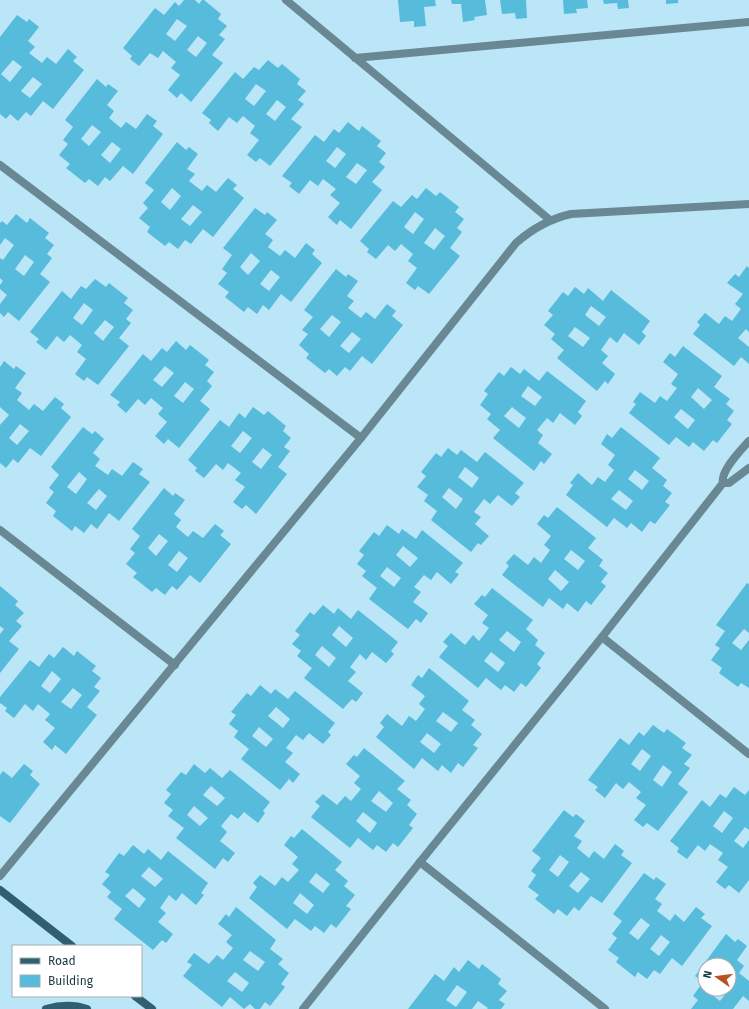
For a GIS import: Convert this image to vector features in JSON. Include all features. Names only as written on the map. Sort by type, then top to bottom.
[{"type":"street","points":[[286,0],[550,220]]},
{"type":"street","points":[[355,58],[749,22]]},
{"type":"street","points":[[0,165],[361,438]]},
{"type":"street","points":[[0,876],[361,438],[516,243],[529,231],[550,220],[571,214],[749,204]]},
{"type":"street","points":[[302,1009],[602,637],[723,483],[722,476],[726,469],[749,441]]},
{"type":"street","points":[[723,483],[730,483],[749,468]]},
{"type":"street","points":[[0,530],[175,664]]},
{"type":"street","points":[[602,637],[749,754]]},
{"type":"street","points":[[420,862],[605,1009]]},
{"type":"street","points":[[0,890],[71,945]]},
{"type":"street","points":[[136,997],[152,1009]]},
{"type":"street","points":[[46,1009],[72,1005],[86,1009]]},
{"type":"building","points":[[184,0],[195,0],[199,4],[202,0],[204,0],[221,14],[218,19],[227,26],[219,35],[225,39],[212,55],[223,63],[191,102],[181,93],[177,98],[168,90],[180,75],[171,68],[176,62],[163,51],[158,58],[150,53],[139,66],[130,59],[132,56],[123,48],[155,8],[164,15],[175,2],[179,6]],"holes":[[[177,19],[187,26],[175,41],[166,34]],[[198,36],[207,43],[196,57],[187,50]]]},
{"type":"building","points":[[398,0],[435,0],[436,6],[424,7],[426,26],[414,27],[414,21],[400,22]]},
{"type":"building","points":[[451,0],[485,0],[487,15],[474,17],[475,20],[463,22],[461,4],[452,4]]},
{"type":"building","points":[[500,0],[526,0],[527,18],[516,19],[515,13],[502,14]]},
{"type":"building","points":[[563,0],[587,0],[588,8],[576,9],[577,13],[564,14]]},
{"type":"building","points":[[603,0],[628,0],[629,8],[618,9],[617,3],[604,4]]},
{"type":"building","points":[[666,0],[678,0],[678,3],[666,4]]},
{"type":"building","points":[[17,15],[27,22],[29,19],[39,27],[28,41],[35,47],[29,53],[42,63],[47,57],[56,64],[68,49],[77,57],[73,61],[84,70],[53,109],[43,101],[31,116],[26,112],[18,121],[10,114],[6,119],[0,114],[0,37]],"holes":[[[13,60],[22,67],[10,82],[1,74]],[[33,77],[42,84],[30,98],[21,91]]]},
{"type":"building","points":[[268,60],[278,68],[282,64],[300,79],[297,84],[306,91],[298,100],[304,104],[291,119],[302,127],[270,166],[260,158],[256,162],[247,155],[259,140],[250,133],[255,126],[243,116],[237,123],[229,117],[218,131],[209,123],[211,120],[202,113],[235,72],[243,79],[254,67],[259,70]],"holes":[[[256,84],[266,91],[254,106],[245,99]],[[277,100],[286,107],[275,121],[266,114]]]},
{"type":"building","points":[[97,79],[106,87],[108,84],[118,91],[107,105],[114,111],[109,118],[121,128],[126,122],[136,129],[147,114],[157,121],[153,126],[163,134],[133,174],[123,166],[110,181],[105,177],[98,186],[89,179],[85,183],[66,168],[70,164],[59,155],[68,144],[63,140],[73,127],[65,120]],"holes":[[[92,125],[101,132],[89,146],[81,139]],[[112,142],[121,149],[110,163],[101,155]]]},
{"type":"building","points":[[348,122],[359,131],[362,126],[381,141],[377,146],[386,153],[379,162],[385,167],[372,182],[382,190],[351,229],[340,220],[337,225],[328,217],[340,203],[330,195],[336,189],[323,179],[318,186],[310,180],[299,194],[289,186],[292,183],[282,176],[315,135],[324,142],[334,129],[339,133]],"holes":[[[337,147],[346,154],[335,168],[326,161]],[[357,163],[367,170],[356,184],[346,177]]]},
{"type":"building","points":[[177,142],[186,150],[189,147],[198,154],[187,169],[195,174],[189,181],[202,191],[207,185],[216,192],[228,178],[237,185],[233,189],[244,198],[213,237],[203,229],[191,244],[185,240],[178,249],[169,242],[165,246],[147,232],[150,227],[139,218],[148,208],[143,203],[154,190],[145,183]],"holes":[[[172,188],[181,196],[170,210],[161,202]],[[193,205],[202,212],[190,226],[181,219]]]},
{"type":"building","points":[[426,188],[436,196],[440,192],[459,207],[455,212],[464,219],[457,228],[462,232],[450,248],[460,256],[429,294],[418,286],[415,290],[406,283],[417,268],[408,261],[413,254],[401,244],[395,251],[388,245],[376,259],[367,252],[369,249],[360,241],[393,201],[401,207],[412,195],[417,199]],"holes":[[[415,212],[424,219],[413,234],[404,227]],[[435,228],[445,236],[434,250],[424,243]]]},
{"type":"building","points":[[255,208],[265,215],[267,212],[277,220],[265,234],[273,240],[268,247],[280,256],[285,250],[295,258],[306,243],[315,250],[312,254],[322,263],[291,302],[281,294],[269,310],[263,305],[257,314],[248,307],[244,312],[225,297],[229,292],[218,284],[227,273],[222,269],[232,255],[223,248]],"holes":[[[251,253],[260,261],[248,275],[240,267]],[[271,270],[280,277],[269,291],[260,284]]]},
{"type":"building","points":[[16,214],[27,223],[30,218],[49,233],[45,238],[54,245],[47,254],[52,258],[40,274],[50,282],[19,321],[8,312],[4,317],[0,313],[0,304],[7,295],[0,289],[0,285],[3,281],[0,278],[0,258],[3,260],[14,245],[5,238],[0,245],[0,223],[2,221],[7,225]],"holes":[[[25,255],[34,262],[24,276],[15,269]]]},
{"type":"building","points":[[747,266],[749,268],[749,332],[746,329],[738,338],[749,347],[749,364],[741,357],[734,366],[693,334],[700,325],[697,322],[705,313],[719,324],[725,316],[732,321],[741,309],[735,304],[743,294],[727,283],[735,274],[739,277]]},
{"type":"building","points":[[336,269],[346,277],[348,274],[358,281],[347,296],[354,301],[348,308],[361,318],[366,312],[375,319],[387,304],[396,311],[392,316],[403,325],[372,364],[362,356],[350,371],[345,367],[337,376],[329,369],[325,373],[306,358],[309,354],[299,345],[308,334],[302,330],[313,317],[304,310]],"holes":[[[332,315],[341,322],[329,337],[320,329]],[[352,332],[361,339],[349,353],[340,346]]]},
{"type":"building","points":[[95,279],[106,287],[109,283],[128,298],[124,303],[133,310],[126,319],[131,323],[119,338],[129,346],[98,385],[87,377],[84,381],[75,374],[86,359],[77,352],[82,345],[70,335],[64,342],[57,336],[46,350],[36,342],[39,339],[30,332],[62,291],[71,299],[81,286],[86,289]],"holes":[[[84,303],[93,310],[82,325],[73,318]],[[105,320],[114,327],[103,341],[94,333]]]},
{"type":"building","points":[[575,287],[584,294],[588,288],[603,301],[611,290],[650,321],[642,332],[646,336],[639,345],[624,333],[617,343],[610,337],[601,350],[608,356],[602,363],[615,374],[608,384],[605,381],[597,391],[557,358],[564,350],[551,339],[555,334],[544,325],[553,315],[548,311],[563,292],[568,296]],"holes":[[[591,306],[606,317],[599,326],[585,315]],[[575,327],[590,338],[583,347],[568,336]]]},
{"type":"building","points":[[176,341],[186,350],[190,345],[209,360],[205,365],[214,372],[207,381],[212,386],[200,401],[210,409],[179,448],[168,439],[164,444],[155,436],[167,422],[158,414],[163,408],[151,398],[145,405],[138,399],[126,413],[117,405],[120,402],[110,395],[143,354],[151,361],[162,348],[167,352]],"holes":[[[165,366],[174,373],[162,387],[153,380]],[[185,382],[194,389],[183,403],[174,396]]]},
{"type":"building","points":[[683,346],[722,376],[714,387],[730,399],[726,404],[734,411],[727,420],[732,424],[717,443],[713,440],[704,451],[693,442],[689,447],[676,437],[669,445],[629,413],[636,404],[633,402],[640,392],[655,403],[660,396],[667,401],[677,388],[671,384],[678,374],[663,362],[670,353],[675,357]],"holes":[[[698,388],[712,400],[704,409],[691,397]],[[681,409],[695,420],[688,429],[674,417]]]},
{"type":"building","points":[[4,361],[14,369],[16,366],[26,373],[15,388],[22,393],[17,400],[29,410],[34,404],[43,411],[55,397],[64,404],[61,408],[71,417],[41,456],[30,448],[18,463],[13,459],[6,468],[0,463],[0,425],[9,415],[0,407],[0,367]],"holes":[[[20,424],[29,431],[17,445],[9,438]]]},
{"type":"building","points":[[511,367],[520,374],[524,369],[539,381],[547,371],[586,401],[578,412],[582,416],[575,425],[560,413],[553,423],[547,418],[537,430],[543,435],[538,443],[552,454],[544,464],[541,461],[534,471],[493,438],[500,430],[487,419],[491,414],[480,405],[488,394],[484,391],[499,372],[504,376]],"holes":[[[528,386],[542,397],[535,406],[521,396]],[[512,407],[526,418],[519,428],[504,416]]]},
{"type":"building","points":[[253,407],[264,415],[268,411],[286,426],[283,431],[291,438],[284,447],[290,451],[278,467],[287,474],[256,514],[246,505],[242,509],[233,502],[245,487],[235,480],[241,473],[228,463],[223,470],[216,464],[204,478],[195,471],[197,468],[188,460],[220,420],[229,427],[239,413],[245,418]],"holes":[[[243,431],[252,438],[240,453],[231,446]],[[263,448],[272,455],[261,469],[252,462]]]},
{"type":"building","points":[[83,427],[92,434],[95,431],[104,439],[93,453],[100,459],[95,466],[108,475],[112,469],[122,476],[133,462],[143,469],[139,474],[150,482],[119,521],[109,513],[97,529],[91,524],[84,533],[75,526],[72,531],[53,516],[56,511],[46,503],[54,492],[49,488],[59,475],[51,467]],"holes":[[[79,472],[87,479],[76,494],[67,487]],[[99,489],[107,496],[96,510],[87,503]]]},
{"type":"building","points":[[621,427],[660,458],[652,468],[667,480],[663,486],[672,493],[665,502],[670,505],[655,524],[650,521],[642,532],[631,523],[627,528],[614,518],[607,527],[566,495],[573,485],[570,483],[578,473],[592,485],[598,477],[605,482],[614,470],[608,465],[615,455],[601,444],[607,434],[612,438]],"holes":[[[635,470],[649,481],[642,490],[628,479]],[[619,490],[633,501],[626,510],[611,499]]]},
{"type":"building","points":[[448,448],[457,455],[461,450],[477,462],[485,452],[524,483],[515,493],[520,497],[512,506],[498,495],[490,504],[484,499],[474,512],[481,517],[475,524],[489,536],[481,545],[478,543],[471,552],[431,520],[437,511],[424,501],[428,495],[417,487],[426,476],[421,472],[436,453],[441,457]],"holes":[[[465,467],[479,478],[472,488],[458,477]],[[449,488],[463,499],[456,509],[442,497]]]},
{"type":"building","points":[[164,488],[173,496],[175,493],[185,500],[174,514],[181,520],[176,527],[188,537],[193,531],[203,538],[215,524],[224,531],[220,535],[231,544],[200,583],[190,575],[177,590],[172,586],[165,595],[156,588],[152,592],[133,577],[137,573],[126,564],[135,553],[130,549],[140,536],[132,529]],"holes":[[[159,534],[168,541],[156,556],[148,548]],[[179,551],[188,558],[177,572],[168,565]]]},
{"type":"building","points":[[557,507],[596,538],[588,548],[603,560],[599,566],[608,573],[601,582],[606,586],[591,605],[586,601],[578,612],[567,603],[563,609],[549,598],[543,607],[502,575],[509,566],[506,563],[514,554],[528,565],[534,557],[541,563],[550,550],[544,545],[551,536],[537,524],[544,515],[548,518]],"holes":[[[571,550],[585,561],[578,570],[564,559]],[[555,570],[569,582],[561,591],[548,579]]]},
{"type":"building","points":[[387,525],[399,534],[402,529],[416,539],[422,530],[463,563],[455,572],[459,574],[451,584],[437,572],[431,580],[424,575],[414,587],[421,592],[413,602],[428,613],[421,623],[416,619],[408,629],[369,599],[377,588],[362,576],[366,571],[357,564],[364,555],[359,551],[374,532],[379,536]],"holes":[[[403,546],[418,558],[410,567],[396,555]],[[387,567],[401,578],[394,587],[380,576]]]},
{"type":"building","points":[[747,583],[749,584],[749,633],[744,629],[732,643],[741,650],[749,640],[749,688],[741,683],[738,687],[719,673],[722,668],[711,660],[720,648],[715,645],[725,631],[716,625]]},
{"type":"building","points":[[0,586],[18,601],[15,605],[24,613],[16,621],[22,626],[9,641],[19,649],[0,673],[0,634],[4,629],[0,626]]},
{"type":"building","points":[[492,588],[533,620],[526,629],[538,640],[535,645],[545,653],[537,664],[541,668],[526,687],[521,683],[514,692],[505,685],[501,690],[486,678],[478,688],[439,657],[448,646],[443,642],[451,633],[465,645],[473,635],[479,641],[489,628],[482,623],[488,615],[474,604],[482,595],[485,597]],"holes":[[[507,631],[521,642],[514,652],[499,640]],[[491,652],[505,663],[498,672],[484,661]]]},
{"type":"building","points":[[323,605],[334,614],[338,608],[351,619],[358,610],[398,642],[391,651],[394,654],[386,663],[372,652],[366,660],[360,654],[350,667],[356,672],[348,681],[363,693],[356,702],[352,699],[343,709],[304,678],[312,668],[297,656],[301,651],[292,644],[300,635],[295,631],[310,612],[314,615]],"holes":[[[339,626],[353,638],[346,647],[332,635]],[[322,646],[336,658],[329,667],[315,655]]]},
{"type":"building","points":[[63,647],[74,656],[77,651],[96,666],[92,671],[101,678],[94,687],[100,691],[87,707],[97,715],[66,754],[55,745],[52,750],[43,742],[55,728],[45,720],[50,714],[38,704],[33,711],[25,704],[14,718],[5,711],[7,708],[0,703],[0,697],[30,660],[39,667],[49,654],[54,658]],"holes":[[[52,671],[61,679],[50,693],[41,686]],[[73,688],[82,695],[71,709],[61,702]]]},
{"type":"building","points":[[429,668],[469,701],[462,710],[475,720],[471,725],[482,734],[473,745],[478,748],[463,767],[458,763],[451,773],[442,765],[438,771],[422,758],[414,769],[376,737],[384,727],[380,723],[387,714],[402,726],[409,716],[416,721],[425,709],[419,704],[425,696],[411,685],[418,675],[422,678]],"holes":[[[443,712],[458,723],[451,732],[436,721]],[[427,733],[441,744],[434,753],[420,742]]]},
{"type":"building","points":[[260,685],[271,694],[275,689],[288,699],[295,691],[335,723],[328,732],[331,735],[323,744],[309,733],[303,740],[296,735],[286,748],[293,753],[285,762],[300,774],[293,783],[289,779],[280,790],[241,759],[249,749],[234,737],[238,731],[229,724],[236,715],[231,712],[247,693],[251,696]],"holes":[[[276,707],[290,719],[283,728],[268,716]],[[259,727],[273,739],[266,747],[252,736]]]},
{"type":"building","points":[[653,725],[664,733],[667,729],[686,743],[682,748],[692,755],[684,764],[690,768],[678,784],[688,792],[658,831],[647,823],[643,827],[634,820],[646,805],[636,798],[641,792],[629,782],[623,789],[616,783],[605,798],[595,790],[598,787],[588,780],[620,738],[629,745],[639,732],[644,736]],"holes":[[[642,749],[651,756],[640,771],[631,764]],[[663,765],[672,772],[662,787],[653,780]]]},
{"type":"building","points":[[364,748],[405,781],[397,789],[411,800],[407,805],[417,814],[409,825],[413,828],[398,847],[393,843],[386,852],[377,845],[373,850],[358,838],[350,848],[311,817],[320,806],[315,802],[323,794],[337,805],[345,796],[351,801],[361,789],[354,783],[360,776],[346,764],[354,755],[357,757]],"holes":[[[379,791],[393,803],[386,812],[371,801]],[[363,812],[377,823],[370,833],[356,821]]]},
{"type":"building","points":[[24,764],[33,771],[30,775],[40,784],[10,823],[0,816],[0,775],[3,771],[12,778]]},
{"type":"building","points":[[194,764],[205,773],[210,768],[222,778],[230,770],[270,802],[263,811],[265,813],[258,823],[244,812],[238,819],[231,814],[221,826],[227,832],[220,841],[235,853],[228,862],[223,858],[215,869],[176,838],[184,828],[168,816],[173,810],[164,803],[171,794],[166,790],[181,772],[186,775]],"holes":[[[211,786],[225,798],[217,806],[203,795]],[[194,806],[208,818],[200,826],[187,815]]]},
{"type":"building","points":[[734,787],[745,795],[749,790],[749,830],[745,827],[734,841],[743,848],[749,840],[749,880],[739,893],[729,885],[725,889],[716,882],[728,867],[718,860],[723,853],[710,844],[705,851],[698,845],[687,859],[677,852],[679,848],[670,841],[702,800],[710,807],[720,794],[726,798]],"holes":[[[724,811],[733,818],[722,833],[713,826]]]},
{"type":"building","points":[[564,810],[573,817],[576,814],[585,821],[574,836],[582,841],[577,848],[589,858],[594,851],[604,859],[615,844],[624,851],[621,855],[632,863],[602,903],[591,896],[579,911],[574,907],[567,916],[558,909],[554,914],[535,899],[539,895],[528,887],[536,875],[531,871],[541,858],[532,851]],"holes":[[[560,855],[569,862],[558,877],[549,870]],[[581,872],[590,879],[578,893],[569,886]]]},
{"type":"building","points":[[302,829],[342,862],[335,870],[348,881],[344,886],[355,895],[346,906],[351,909],[336,928],[331,924],[324,933],[315,926],[311,931],[295,919],[287,929],[249,898],[257,887],[253,883],[260,875],[275,886],[282,877],[288,882],[299,870],[292,864],[298,857],[284,845],[291,836],[294,838]],"holes":[[[316,873],[330,884],[323,893],[309,882]],[[300,893],[314,905],[307,914],[293,903]]]},
{"type":"building","points":[[133,845],[144,854],[148,849],[161,860],[168,851],[208,883],[201,893],[204,895],[196,905],[182,893],[176,901],[169,895],[160,908],[166,913],[158,922],[173,934],[166,943],[162,940],[153,950],[114,919],[122,909],[107,897],[111,892],[102,884],[110,875],[105,872],[119,853],[124,856]],"holes":[[[149,867],[163,879],[155,887],[141,876]],[[133,888],[146,899],[139,908],[125,896]]]},
{"type":"building","points":[[644,873],[654,880],[656,877],[666,884],[655,899],[662,904],[657,911],[670,921],[675,914],[684,922],[696,907],[705,914],[701,918],[712,926],[682,966],[672,958],[660,974],[654,970],[647,979],[638,972],[635,977],[616,962],[619,958],[608,950],[617,938],[612,934],[622,921],[613,914]],"holes":[[[641,918],[650,925],[638,940],[629,933]],[[661,935],[670,942],[659,956],[650,949]]]},
{"type":"building","points":[[236,907],[276,940],[270,949],[283,959],[278,964],[289,973],[281,984],[285,987],[270,1006],[265,1002],[260,1009],[255,1009],[250,1004],[244,1009],[230,997],[222,1007],[183,976],[192,965],[187,962],[194,953],[209,964],[217,955],[223,960],[233,948],[226,942],[232,935],[218,924],[226,914],[229,917]],"holes":[[[250,951],[265,962],[258,971],[243,960]],[[235,972],[249,983],[242,992],[227,981]]]},
{"type":"building","points":[[726,934],[735,942],[738,939],[747,946],[737,960],[737,957],[709,957]]},
{"type":"building","points":[[468,960],[479,969],[482,964],[501,979],[498,984],[507,991],[499,1000],[505,1004],[501,1009],[487,1009],[488,1008],[478,1001],[472,1009],[408,1009],[435,974],[444,981],[454,967],[459,972]],"holes":[[[457,985],[467,992],[456,1007],[446,1000]]]},
{"type":"building","points":[[737,960],[744,966],[739,973],[749,981],[749,1001],[743,996],[733,1009],[691,1009],[698,1000],[693,996],[697,990],[697,997],[715,997],[720,1001],[723,997],[737,997]]}]
